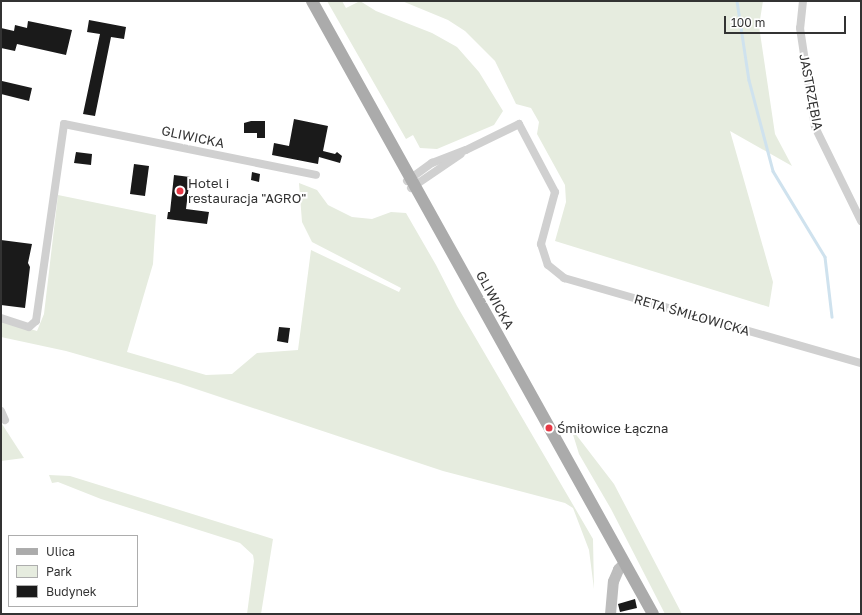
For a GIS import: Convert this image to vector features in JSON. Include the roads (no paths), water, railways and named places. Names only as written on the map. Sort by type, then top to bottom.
[{"type":"main road","name":"GLIWICKA","points":[[312,1],[411,184],[652,614]]},
{"type":"street","name":"JASTRZĘBIA","points":[[803,1],[800,28],[815,126],[861,221]]},
{"type":"street","name":"GLIWICKA","points":[[1,318],[29,327],[36,321],[64,124],[316,175]]},
{"type":"street","name":"RETA ŚMIŁOWICKA","points":[[411,184],[432,163],[466,150],[519,124],[555,192],[541,244],[548,265],[564,278],[861,363]]},
{"type":"street","points":[[1,410],[5,420]]},
{"type":"street","points":[[610,614],[613,580],[618,569],[624,563]]},
{"type":"waterway","points":[[737,1],[749,80],[773,171],[825,257],[832,317]]},
{"type":"place","name":"Hotel i restauracja \"AGRO\"","points":[[180,191]]},
{"type":"place","name":"Śmiłowice Łączna","points":[[549,428]]}]
